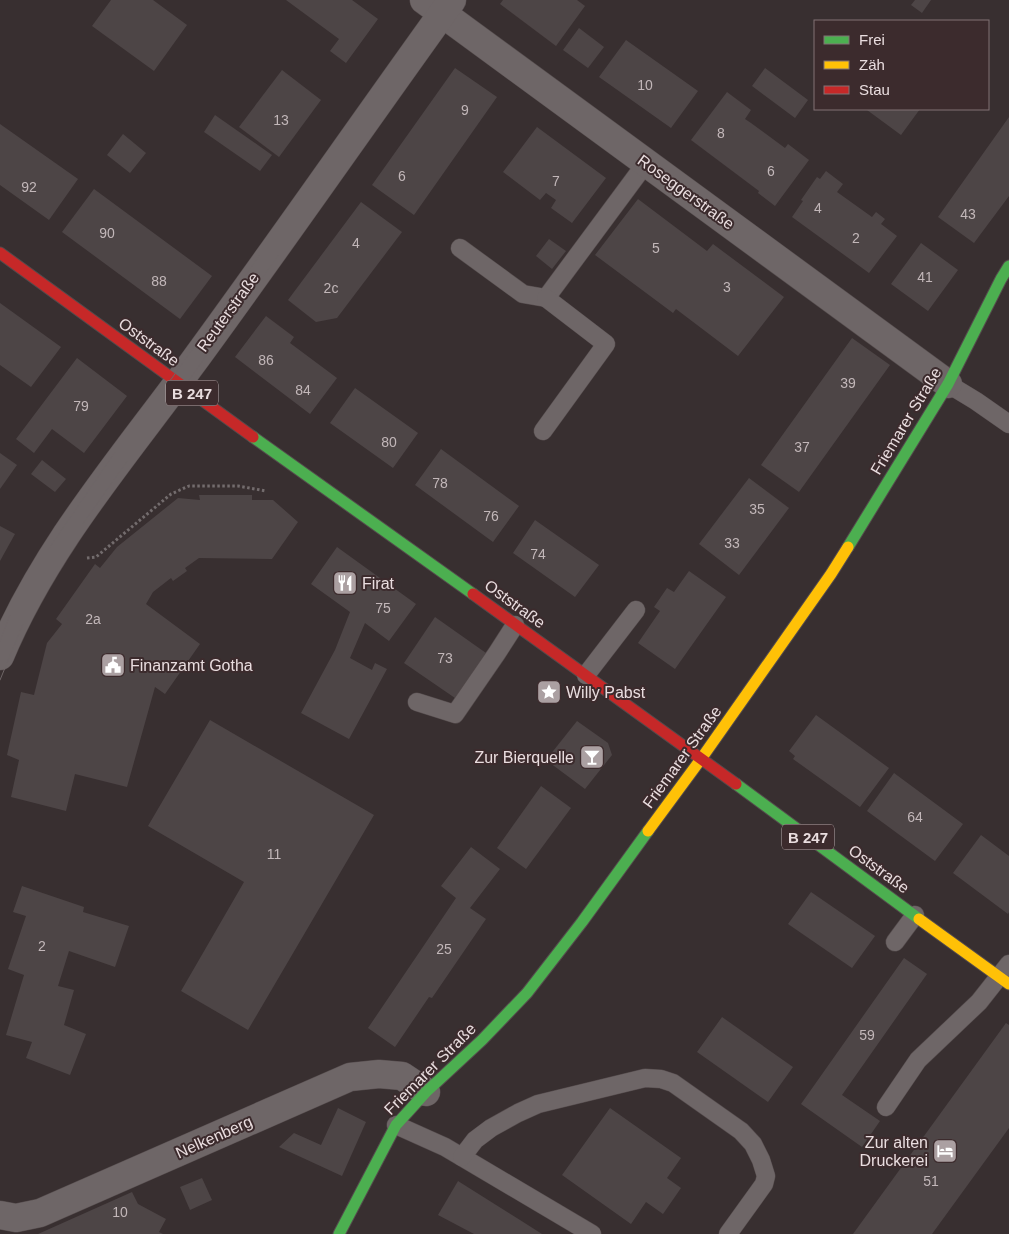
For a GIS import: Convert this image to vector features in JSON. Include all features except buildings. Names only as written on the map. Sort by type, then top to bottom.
[{"type":"main road","name":"Oststraße","points":[[0,253],[702,759],[915,915],[1006,975]]},
{"type":"main road","name":"Friemarer Straße","points":[[339,1234],[396,1125],[426,1092],[482,1040],[526,993],[582,922],[702,759],[831,574],[948,384],[1009,266]]},
{"type":"street","name":"Roseggerstraße","points":[[439,4],[646,163],[948,384]]},
{"type":"street","name":"Reuterstraße","points":[[0,656],[17,620],[54,553],[96,490],[178,383],[439,4]]},
{"type":"street","name":"Nelkenberg","points":[[0,1215],[16,1218],[40,1213],[350,1077],[379,1074],[402,1076],[426,1092]]},
{"type":"lane","points":[[546,298],[646,163]]},
{"type":"lane","points":[[460,248],[523,294],[546,298],[606,344],[543,431]]},
{"type":"lane","points":[[948,384],[976,400],[1009,424]]},
{"type":"lane","points":[[586,676],[636,610]]},
{"type":"lane","points":[[417,702],[455,714],[515,625]]},
{"type":"lane","points":[[894,942],[915,915]]},
{"type":"lane","points":[[886,1107],[918,1060],[1006,975]]},
{"type":"lane","points":[[462,1157],[475,1140],[491,1128],[538,1104],[645,1078],[661,1079],[673,1083],[741,1131],[753,1144],[762,1160],[766,1176],[764,1184],[728,1234]]},
{"type":"lane","points":[[396,1125],[462,1157],[592,1234]]},
{"type":"path","points":[[80,558],[96,557],[171,494],[189,486],[238,486],[266,491]]},
{"type":"tram line","points":[[0,641],[10,615],[48,550],[115,452],[172,378],[442,0]]},
{"type":"tram line","points":[[0,680],[23,624],[62,555],[82,525],[128,460],[184,387],[461,0]]},
{"type":"traffic: fast","points":[[848,547],[948,384],[1009,266]]},
{"type":"traffic: fast","points":[[253,437],[473,594]]},
{"type":"traffic: fast","points":[[736,784],[919,919]]},
{"type":"traffic: fast","points":[[339,1234],[396,1125],[426,1092],[482,1040],[527,993],[582,922],[648,831]]},
{"type":"traffic: slow","points":[[648,831],[701,759],[848,547]]},
{"type":"traffic: slow","points":[[919,919],[1009,984]]},
{"type":"traffic: jam","points":[[0,253],[253,437]]},
{"type":"traffic: jam","points":[[473,594],[736,784]]},
{"type":"place","name":"Firat","points":[[345,583]]},
{"type":"place","name":"Finanzamt Gotha","points":[[113,665]]},
{"type":"place","name":"Willy Pabst","points":[[549,692]]},
{"type":"place","name":"Zur Bierquelle","points":[[592,757]]},
{"type":"place","name":"Zur alten Druckerei","points":[[945,1151]]}]
